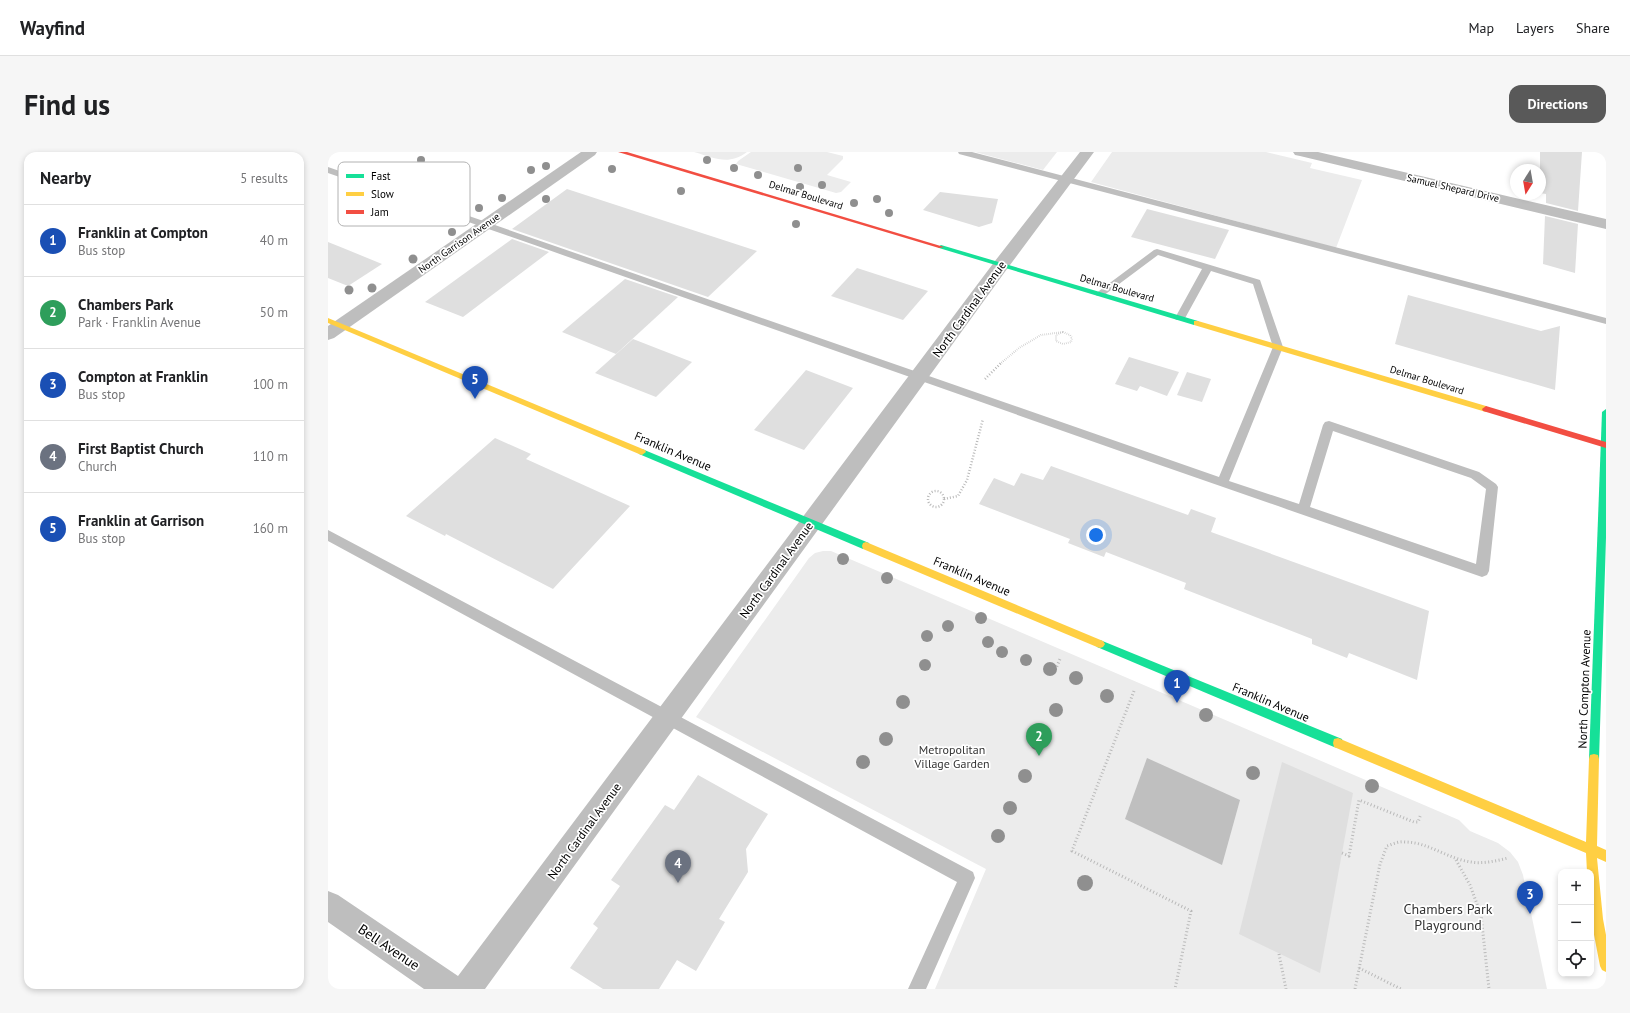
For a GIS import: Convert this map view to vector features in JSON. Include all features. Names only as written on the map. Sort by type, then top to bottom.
[{"type":"street","name":"North Garrison Avenue","points":[[332,326],[590,152]]},
{"type":"street","name":"Delmar Boulevard","points":[[621,152],[1605,445]]},
{"type":"street","name":"North Cardinal Avenue","points":[[467,989],[1001,265],[1087,152]]},
{"type":"street","name":"Samuel Shepard Drive","points":[[1300,152],[1606,224]]},
{"type":"street","name":"Franklin Avenue","points":[[332,326],[812,522],[1606,856]]},
{"type":"street","name":"North Compton Avenue","points":[[1606,412],[1591,850],[1597,919],[1606,966]]},
{"type":"street","name":"Bell Avenue","points":[[328,905],[450,989]]},
{"type":"lane","points":[[962,152],[1606,321]]},
{"type":"lane","points":[[328,170],[338,173]]},
{"type":"lane","points":[[470,219],[1222,483],[1304,511],[1482,570],[1492,487],[1475,475],[1329,425],[1303,510],[1304,511]]},
{"type":"lane","points":[[1100,294],[1157,252],[1257,282],[1278,347],[1222,483]]},
{"type":"lane","points":[[1180,318],[1208,267]]},
{"type":"lane","points":[[328,535],[967,878],[917,989]]},
{"type":"path","points":[[1063,332],[1072,338],[1071,342],[1066,344],[1061,344],[1055,339],[1056,335],[1063,332]]},
{"type":"path","points":[[935,492],[941,493],[944,496],[943,503],[938,506],[930,504],[927,500],[930,494],[935,492]]},
{"type":"path","points":[[1054,673],[1060,659]]},
{"type":"path","points":[[1134,691],[1072,850],[1191,911],[1175,989]]},
{"type":"path","points":[[1342,853],[1349,856],[1359,800],[1414,822],[1418,822],[1421,814]]},
{"type":"path","points":[[1355,989],[1380,864],[1387,846],[1400,841],[1406,842],[1418,845],[1455,860],[1468,863],[1480,863],[1508,858]]},
{"type":"path","points":[[1455,860],[1470,885],[1481,915],[1490,989]]},
{"type":"path","points":[[1279,954],[1286,989]]},
{"type":"path","points":[[1359,968],[1401,989]]},
{"type":"green space","points":[[694,152],[747,152],[734,159],[721,160]]},
{"type":"green space","points":[[751,152],[827,152],[843,156],[843,159],[827,175],[851,182],[841,192],[836,193],[736,164]]},
{"type":"green space","points":[[975,152],[1057,152],[1043,170]]},
{"type":"green space","points":[[1112,152],[1266,152],[1312,163],[1310,168],[1362,180],[1336,248],[1091,182]]},
{"type":"green space","points":[[831,551],[1459,820],[1470,831],[1498,843],[1510,852],[1518,862],[1523,875],[1547,989],[935,989],[986,869],[696,717],[809,558],[815,553]]},
{"type":"shaded area","points":[[1147,758],[1240,800],[1222,865],[1125,819]]},
{"type":"building","points":[[1540,152],[1582,152],[1578,211],[1546,203],[1546,164],[1540,164]]},
{"type":"building","points":[[567,189],[757,251],[708,297],[512,229]]},
{"type":"building","points":[[940,192],[998,199],[992,223],[979,227],[923,210]]},
{"type":"building","points":[[1147,209],[1229,230],[1215,259],[1131,237]]},
{"type":"building","points":[[1545,216],[1578,224],[1575,273],[1543,264]]},
{"type":"building","points":[[512,239],[549,252],[463,317],[425,302]]},
{"type":"building","points":[[328,242],[382,264],[348,286],[328,278]]},
{"type":"building","points":[[857,268],[928,291],[903,320],[831,296]]},
{"type":"building","points":[[625,279],[678,297],[616,354],[562,332]]},
{"type":"building","points":[[1408,295],[1541,331],[1560,326],[1555,390],[1395,344]]},
{"type":"building","points":[[633,339],[692,362],[656,397],[595,373]]},
{"type":"building","points":[[1129,357],[1179,372],[1167,396],[1140,386],[1137,391],[1115,384]]},
{"type":"building","points":[[806,370],[853,388],[804,450],[754,430]]},
{"type":"building","points":[[1187,372],[1211,379],[1202,402],[1177,395]]},
{"type":"building","points":[[495,438],[531,454],[526,459],[630,506],[553,589],[446,534],[445,536],[406,516]]},
{"type":"building","points":[[1051,466],[1188,515],[1191,509],[1216,518],[1211,532],[1429,611],[1417,680],[1349,653],[1347,658],[1312,644],[1312,639],[1184,589],[1186,583],[1106,552],[1104,557],[1068,543],[1070,539],[979,504],[994,478],[1014,486],[1021,473],[1043,480]]},
{"type":"building","points":[[1282,762],[1353,793],[1320,973],[1239,934]]},
{"type":"building","points":[[698,775],[768,814],[746,849],[748,872],[719,919],[725,922],[696,971],[677,960],[659,989],[603,989],[570,968],[598,928],[593,924],[620,886],[611,880],[665,805],[674,810]]},
{"type":"traffic: fast","points":[[941,247],[1196,323]]},
{"type":"traffic: fast","points":[[1594,759],[1606,412]]},
{"type":"traffic: fast","points":[[642,452],[866,546]]},
{"type":"traffic: fast","points":[[1100,644],[1338,743]]},
{"type":"traffic: slow","points":[[328,320],[642,452]]},
{"type":"traffic: slow","points":[[1196,323],[1486,409]]},
{"type":"traffic: slow","points":[[866,546],[1100,644]]},
{"type":"traffic: slow","points":[[1338,743],[1606,856]]},
{"type":"traffic: slow","points":[[1594,759],[1591,850],[1597,919],[1606,966]]},
{"type":"traffic: jam","points":[[621,152],[941,247]]},
{"type":"traffic: jam","points":[[1486,409],[1606,445]]},
{"type":"place","name":"Franklin at Garrison","points":[[475,399]]},
{"type":"place","name":"Franklin at Compton","points":[[1177,703]]},
{"type":"place","name":"Chambers Park","points":[[1039,756]]},
{"type":"place","name":"First Baptist Church","points":[[678,883]]},
{"type":"place","name":"Compton at Franklin","points":[[1530,914]]},
{"type":"park label","name":"Metropolitan Village Garden","points":[[952,756]]},
{"type":"park label","name":"Chambers Park Playground","points":[[1448,918]]}]
